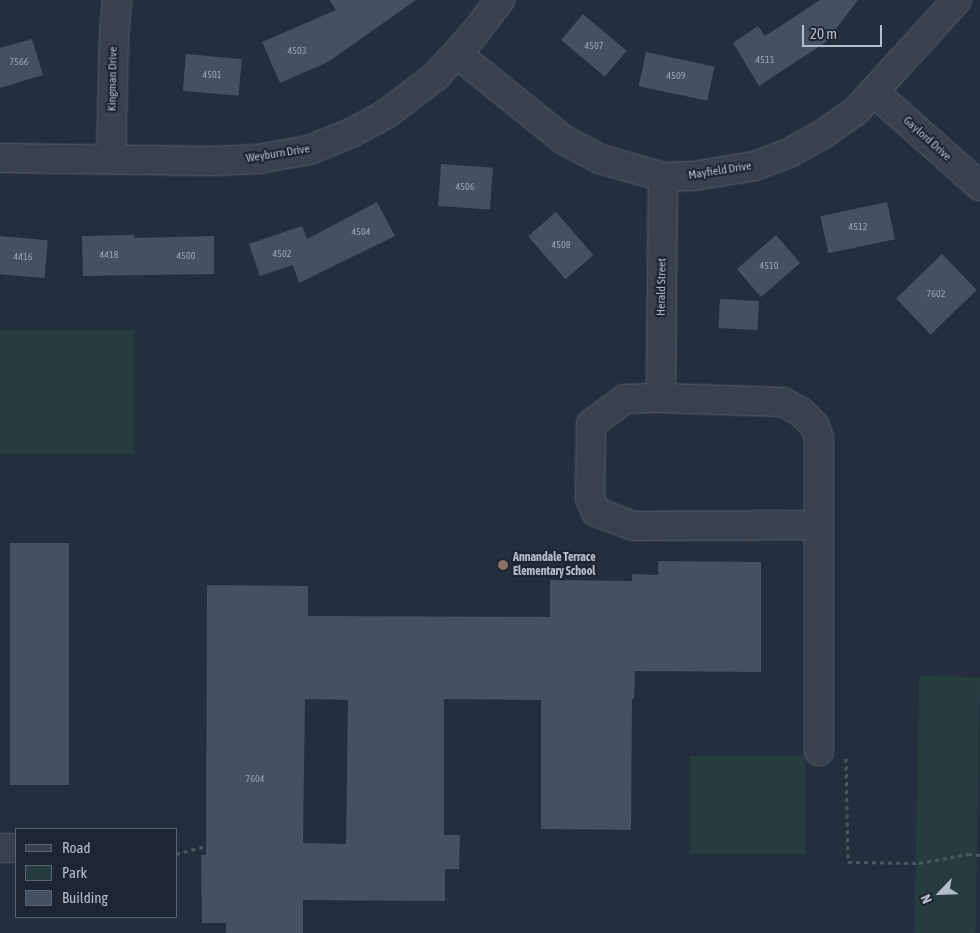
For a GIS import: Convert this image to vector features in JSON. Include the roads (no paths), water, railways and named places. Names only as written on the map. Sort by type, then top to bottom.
[{"type":"street","name":"Kingman Drive","points":[[111,159],[114,35],[117,0]]},
{"type":"street","name":"Weyburn Drive","points":[[0,158],[258,159],[309,150],[351,133],[386,114],[435,77],[457,54],[500,0]]},
{"type":"street","name":"Mayfield Drive","points":[[457,54],[564,140],[600,159],[663,177],[693,176],[755,166],[789,153],[823,134],[855,112],[957,0]]},
{"type":"street","name":"Gaylord Drive","points":[[874,92],[980,186]]},
{"type":"street","name":"Herald Street","points":[[661,398],[663,177]]},
{"type":"street","points":[[819,525],[633,526],[596,512],[590,498],[591,424],[626,399],[661,398],[783,402],[801,412],[815,426],[819,438],[819,525],[819,751]]},
{"type":"street","points":[[0,848],[15,848]]},
{"type":"place","name":"Annandale Terrace Elementary School","points":[[503,565]]}]
